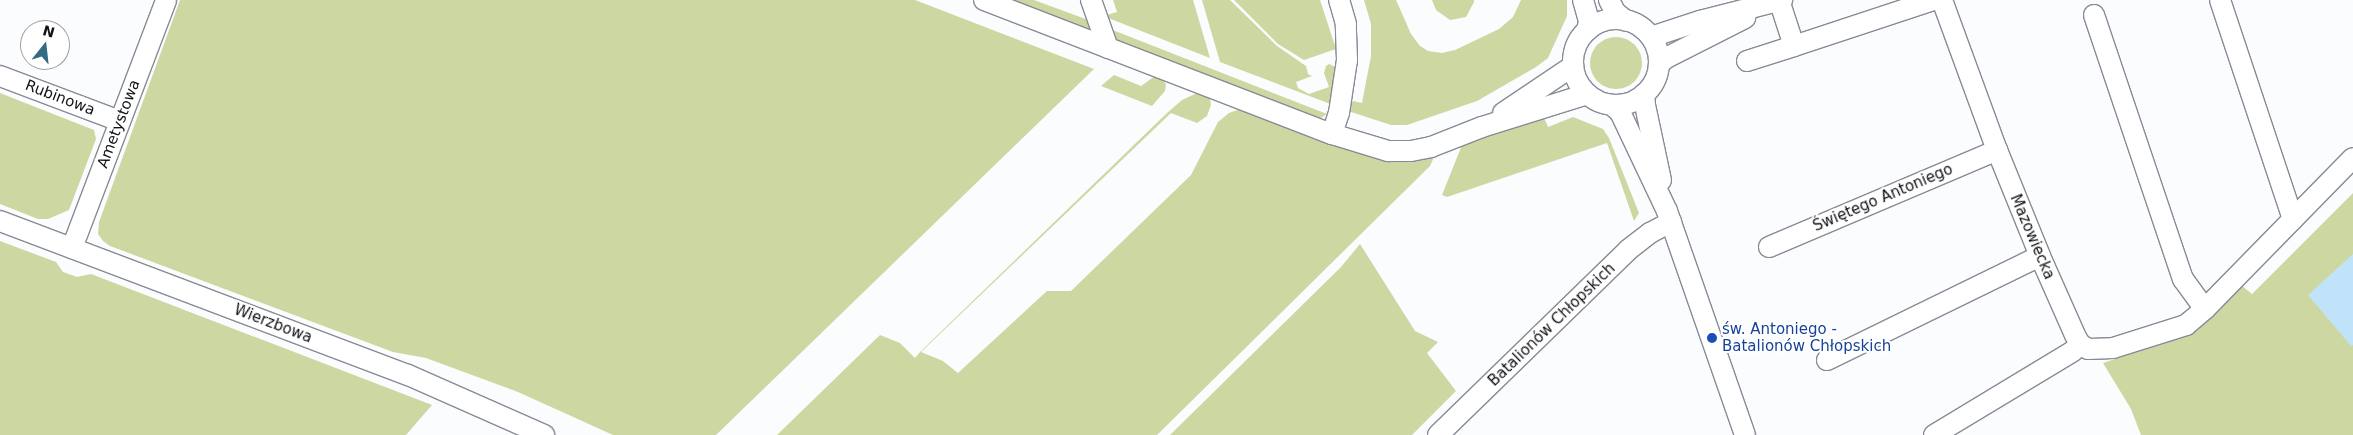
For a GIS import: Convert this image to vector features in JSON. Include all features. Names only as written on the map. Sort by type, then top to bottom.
[{"type":"street","name":"Ametystowa","points":[[72,248],[166,0]]},
{"type":"street","points":[[984,0],[1332,134],[1388,152],[1411,151],[1431,147],[1482,127],[1587,94]]},
{"type":"street","points":[[1092,0],[1108,48]]},
{"type":"street","points":[[1332,134],[1339,113],[1347,60],[1346,24],[1339,0]]},
{"type":"street","points":[[1583,0],[1589,21],[1587,31]]},
{"type":"street","points":[[1609,0],[1615,12],[1626,21],[1641,28],[1651,37],[1658,49],[1659,64],[1654,80],[1644,94],[1628,104],[1613,106],[1604,104],[1587,94],[1577,81],[1573,66],[1576,48],[1587,31],[1593,26],[1607,21],[1626,21]]},
{"type":"street","points":[[1747,61],[1933,0]]},
{"type":"street","name":"Mazowiecka","points":[[1942,0],[1997,150],[2040,256],[2080,344]]},
{"type":"street","points":[[2220,0],[2292,219]]},
{"type":"street","points":[[1651,37],[1700,21],[1778,1]]},
{"type":"street","points":[[1778,1],[1794,46]]},
{"type":"street","points":[[1659,64],[1666,58],[1778,1]]},
{"type":"street","points":[[2094,16],[2182,278],[2206,309]]},
{"type":"street","points":[[1482,127],[1573,66]]},
{"type":"street","name":"Rubinowa","points":[[0,76],[120,121]]},
{"type":"street","points":[[1644,94],[1644,105],[1669,216]]},
{"type":"street","points":[[1613,106],[1620,112],[1669,216],[1745,435]]},
{"type":"street","name":"Świętego Antoniego","points":[[1769,247],[1997,150]]},
{"type":"street","points":[[1934,435],[2073,351],[2080,344],[2088,349],[2113,348],[2186,325],[2206,309],[2353,158]]},
{"type":"street","name":"Batalionów Chłopskich","points":[[1438,435],[1628,250],[1669,216]]},
{"type":"street","name":"Wierzbowa","points":[[0,221],[408,375],[544,435]]},
{"type":"street","points":[[1827,360],[2040,256]]},
{"type":"green space","points":[[180,0],[915,0],[1094,69],[716,435],[613,435],[518,392],[426,358],[393,352],[110,246],[103,241],[98,234],[99,222]]},
{"type":"green space","points":[[1008,0],[1034,0],[1091,21],[1094,33]]},
{"type":"green space","points":[[1113,0],[1193,0],[1210,58],[1103,16],[1117,12]]},
{"type":"green space","points":[[1202,0],[1230,0],[1277,46],[1306,66],[1308,74],[1312,76],[1296,82],[1298,88],[1309,94],[1329,87],[1324,73],[1326,66],[1329,64],[1340,69],[1333,105],[1220,62]]},
{"type":"green space","points":[[1234,0],[1320,0],[1336,49],[1304,60],[1278,44]]},
{"type":"green space","points":[[1364,0],[1396,0],[1411,34],[1420,46],[1428,51],[1442,53],[1455,50],[1499,29],[1513,17],[1521,0],[1567,0],[1567,16],[1548,58],[1536,67],[1477,101],[1407,125],[1391,125],[1345,110],[1346,105],[1353,101],[1362,103],[1371,56],[1371,24]]},
{"type":"green space","points":[[1432,0],[1474,0],[1474,2],[1466,17],[1450,20],[1436,10]]},
{"type":"green space","points":[[1105,27],[1327,114],[1319,119],[1108,38]]},
{"type":"green space","points":[[1616,37],[1626,39],[1634,45],[1640,53],[1642,63],[1640,73],[1634,81],[1626,87],[1616,89],[1606,87],[1598,81],[1592,73],[1590,63],[1592,53],[1598,45],[1606,39]]},
{"type":"green space","points":[[1114,75],[1141,86],[1155,76],[1162,79],[1166,84],[1165,91],[1152,106],[1101,86]]},
{"type":"green space","points":[[0,93],[94,130],[96,139],[69,210],[48,219],[38,219],[0,204]]},
{"type":"green space","points":[[1197,93],[1210,98],[1211,105],[1207,116],[1197,123],[1171,113],[921,352],[943,361],[958,373],[1047,291],[1071,291],[1191,175],[1218,122],[1229,113],[1240,109],[1359,153],[1386,160],[1409,161],[1435,155],[1430,166],[1157,435],[777,435],[880,335],[900,343],[915,358],[920,352],[1167,113],[1182,100]]},
{"type":"green space","points":[[1543,115],[1548,127],[1573,117],[1603,129],[1609,138],[1639,213],[1634,221],[1607,143],[1447,197],[1442,195],[1462,145]]},
{"type":"green space","points":[[2353,193],[2353,435],[2141,435],[2131,409],[2103,363],[2195,332],[2241,285],[2252,294]]},
{"type":"green space","points":[[0,241],[56,262],[63,272],[77,277],[91,274],[432,405],[406,435],[0,435]]},
{"type":"green space","points":[[1360,244],[1415,331],[1438,342],[1427,353],[1456,391],[1412,435],[1170,435],[1341,267]]},
{"type":"water","points":[[2353,254],[2353,345],[2351,346],[2308,295]]},
{"type":"place","name":"św. Antoniego - Batalionów Chłopskich","points":[[1712,338]]}]
